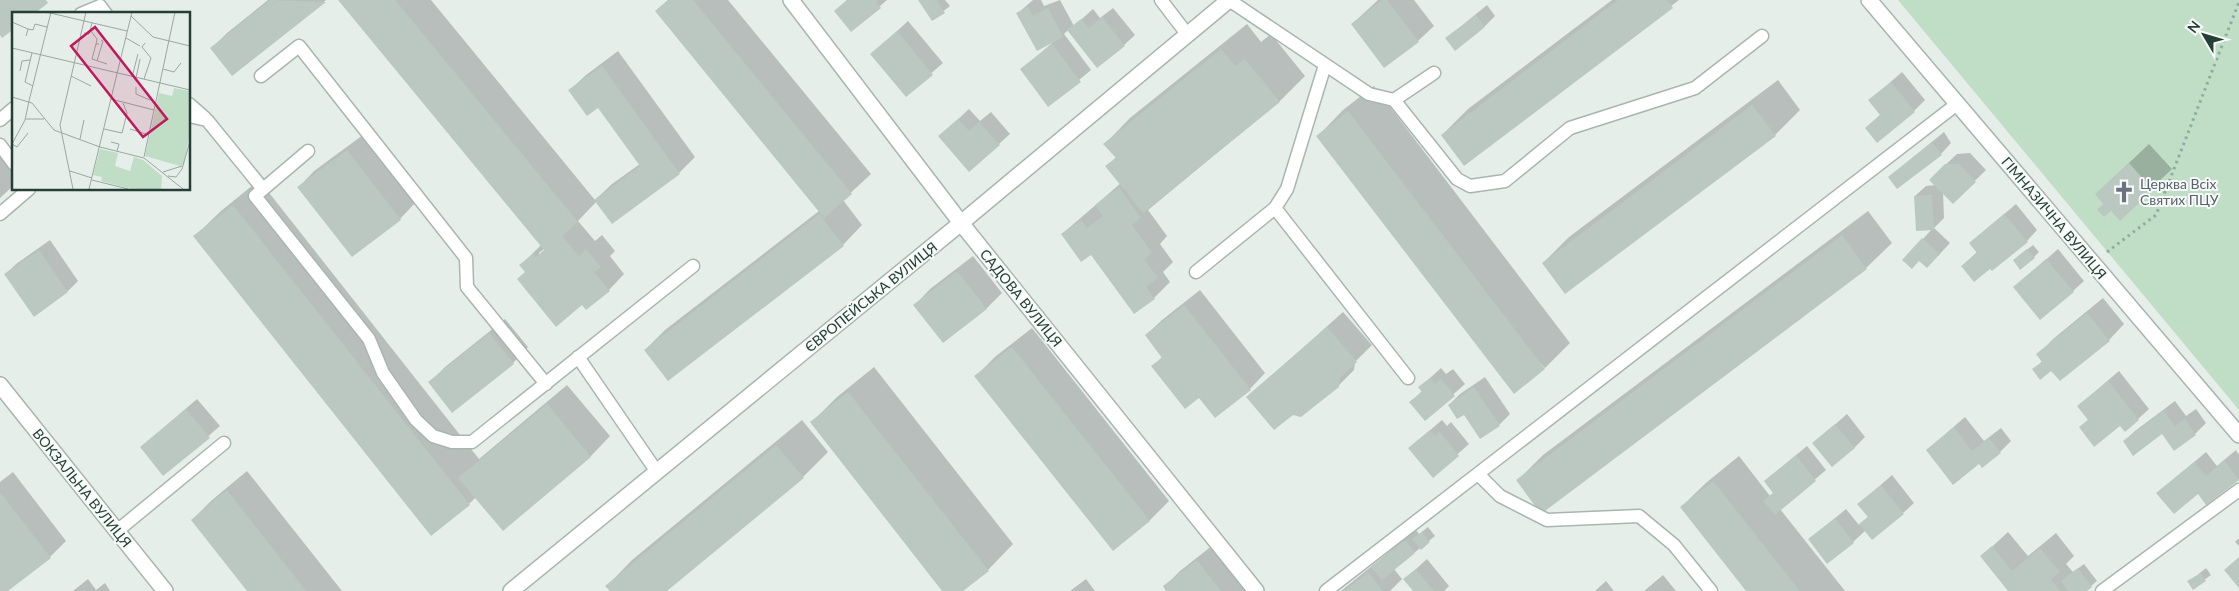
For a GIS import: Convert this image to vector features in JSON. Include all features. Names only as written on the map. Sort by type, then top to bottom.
[{"type":"street","name":"САДОВА ВУЛИЦЯ","points":[[791,0],[961,223],[1256,591]]},
{"type":"street","name":"ЄВРОПЕЙСЬКА ВУЛИЦЯ","points":[[511,591],[961,223],[1229,0]]},
{"type":"street","name":"ГІМНАЗИЧНА ВУЛИЦЯ","points":[[1869,0],[2239,435]]},
{"type":"street","name":"ВОКЗАЛЬНА ВУЛИЦЯ","points":[[0,385],[165,591]]},
{"type":"lane","points":[[1161,0],[1187,34]]},
{"type":"lane","points":[[1229,0],[1369,94],[1394,100],[1457,180],[1470,186],[1505,181],[1570,128],[1695,88],[1762,36]]},
{"type":"lane","points":[[86,12],[100,6],[104,12]]},
{"type":"lane","points":[[261,76],[300,46],[466,258],[467,287],[546,384]]},
{"type":"lane","points":[[1196,272],[1275,208],[1287,189],[1325,64]]},
{"type":"lane","points":[[1394,100],[1434,73]]},
{"type":"lane","points":[[1326,591],[1957,104]]},
{"type":"lane","points":[[190,105],[207,120],[263,188]]},
{"type":"lane","points":[[0,120],[12,110]]},
{"type":"lane","points":[[190,116],[207,120]]},
{"type":"lane","points":[[0,145],[12,161]]},
{"type":"lane","points":[[308,151],[255,196],[369,339],[383,373],[416,420],[434,436],[452,442],[472,442],[694,266]]},
{"type":"lane","points":[[0,214],[28,190]]},
{"type":"lane","points":[[1275,208],[1408,378]]},
{"type":"lane","points":[[578,357],[657,472]]},
{"type":"lane","points":[[117,531],[224,443]]},
{"type":"lane","points":[[1478,474],[1500,496],[1547,520],[1639,516],[1674,545],[1711,591]]},
{"type":"lane","points":[[2102,591],[2239,490]]},
{"type":"path","points":[[2093,263],[2156,215],[2239,2]]},
{"type":"green space","points":[[1898,0],[2239,0],[2239,410]]},
{"type":"building","points":[[0,0],[46,0],[48,3],[37,12],[12,12],[12,30],[2,38],[0,35]]},
{"type":"building","points":[[270,0],[326,2],[232,76],[210,48]]},
{"type":"building","points":[[338,0],[395,0],[578,222],[562,236],[579,256],[586,249],[601,267],[594,272],[610,291],[586,310],[582,305],[556,327],[517,279],[525,272],[519,265],[533,254],[536,257],[544,250]]},
{"type":"building","points":[[668,0],[693,0],[852,194],[824,218],[655,11]]},
{"type":"building","points":[[847,0],[878,0],[876,2],[881,8],[851,32],[834,11]]},
{"type":"building","points":[[918,0],[937,0],[945,13],[932,21]]},
{"type":"building","points":[[1382,0],[1387,0],[1419,42],[1384,68],[1351,24]]},
{"type":"building","points":[[1618,0],[1667,0],[1673,8],[1464,166],[1441,135]]},
{"type":"building","points":[[1028,7],[1033,16],[1048,8],[1063,37],[1037,51],[1016,13]]},
{"type":"building","points":[[1476,15],[1485,27],[1455,51],[1445,38]]},
{"type":"building","points":[[1102,17],[1125,46],[1097,68],[1067,30],[1081,19],[1089,28]]},
{"type":"building","points":[[897,31],[933,75],[906,97],[870,54]]},
{"type":"building","points":[[1052,44],[1081,82],[1048,107],[1020,69]]},
{"type":"building","points":[[1221,49],[1235,66],[1245,59],[1280,102],[1143,213],[1105,166],[1116,158],[1103,144]]},
{"type":"building","points":[[602,66],[680,174],[612,224],[594,200],[640,166],[598,108],[587,116],[568,90]]},
{"type":"building","points":[[1891,82],[1915,112],[1877,143],[1865,128],[1880,115],[1868,100]]},
{"type":"building","points":[[1752,105],[1776,136],[1565,294],[1542,263]]},
{"type":"building","points":[[1348,111],[1545,369],[1514,394],[1316,136]]},
{"type":"building","points":[[958,119],[969,131],[979,122],[1000,145],[969,172],[938,136]]},
{"type":"building","points":[[1932,142],[1942,155],[1897,189],[1888,177]]},
{"type":"building","points":[[347,150],[401,220],[352,257],[297,187]]},
{"type":"building","name":"Церква Всіх Святих ПЦУ","points":[[2129,163],[2153,190],[2120,221],[2111,211],[2104,217],[2097,210],[2103,204],[2095,194]]},
{"type":"building","points":[[1945,164],[1959,164],[1976,182],[1953,204],[1929,180]]},
{"type":"building","points":[[1119,187],[1141,218],[1132,225],[1152,253],[1144,259],[1158,278],[1146,287],[1155,299],[1134,314],[1091,255],[1081,262],[1061,234],[1081,220],[1087,228],[1103,216],[1095,205]]},
{"type":"building","points":[[1932,195],[1934,230],[1916,231],[1914,196]]},
{"type":"building","points":[[233,205],[470,505],[431,536],[193,236]]},
{"type":"building","points":[[819,214],[844,246],[668,381],[644,350]]},
{"type":"building","points":[[2004,214],[2028,242],[1992,271],[1990,269],[1974,282],[1961,266],[1977,253],[1969,243]]},
{"type":"building","points":[[1842,235],[1867,269],[1541,514],[1516,480]]},
{"type":"building","points":[[1922,238],[1940,254],[1927,268],[1919,261],[1912,269],[1902,260]]},
{"type":"building","points":[[2027,249],[2035,258],[2020,270],[2013,260]]},
{"type":"building","points":[[39,250],[68,292],[34,317],[4,274]]},
{"type":"building","points":[[2046,259],[2074,292],[2040,320],[2013,287]]},
{"type":"building","points":[[957,271],[987,309],[943,343],[913,305]]},
{"type":"building","points":[[1184,305],[1251,390],[1215,418],[1199,398],[1185,409],[1151,366],[1162,358],[1145,335]]},
{"type":"building","points":[[2087,313],[2110,341],[2060,381],[2051,371],[2040,380],[2032,369],[2042,362],[2036,354]]},
{"type":"building","points":[[1327,327],[1357,362],[1340,378],[1339,387],[1301,417],[1293,415],[1274,430],[1246,397]]},
{"type":"building","points":[[489,333],[514,364],[452,413],[428,382]]},
{"type":"building","points":[[1012,347],[1150,521],[1113,551],[974,376]]},
{"type":"building","points":[[1430,378],[1435,384],[1441,379],[1455,396],[1425,421],[1409,402],[1422,392],[1418,387]]},
{"type":"building","points":[[2108,381],[2139,420],[2125,432],[2120,426],[2094,447],[2079,427],[2088,420],[2077,406]]},
{"type":"building","points":[[1474,387],[1500,426],[1480,439],[1464,415],[1457,419],[1448,405]]},
{"type":"building","points":[[848,392],[989,571],[963,591],[942,591],[810,422]]},
{"type":"building","points":[[547,404],[591,457],[503,531],[458,478]]},
{"type":"building","points":[[186,409],[210,438],[163,476],[140,447]]},
{"type":"building","points":[[2164,411],[2175,426],[2185,419],[2196,435],[2174,451],[2162,434],[2133,456],[2123,441]]},
{"type":"building","points":[[1835,424],[1855,448],[1832,467],[1812,443]]},
{"type":"building","points":[[1954,427],[1972,451],[1989,438],[2001,453],[1982,468],[1979,464],[1953,485],[1926,450]]},
{"type":"building","points":[[1430,430],[1435,436],[1440,432],[1459,456],[1433,478],[1408,448]]},
{"type":"building","points":[[776,445],[804,478],[667,591],[610,591],[605,586]]},
{"type":"building","points":[[1796,455],[1816,481],[1775,515],[1763,501],[1773,493],[1764,481]]},
{"type":"building","points":[[2224,460],[2239,480],[2206,505],[2198,494],[2174,514],[2156,493],[2194,462],[2206,476]]},
{"type":"building","points":[[1713,481],[1800,591],[1746,591],[1680,507]]},
{"type":"building","points":[[1881,485],[1904,514],[1872,540],[1859,524],[1868,517],[1857,504]]},
{"type":"building","points":[[227,490],[306,591],[247,591],[191,520]]},
{"type":"building","points":[[0,492],[51,558],[8,591],[0,591]]},
{"type":"building","points":[[1835,518],[1854,543],[1827,564],[1808,539]]},
{"type":"building","points":[[1422,532],[1430,542],[1421,550],[1412,539]]},
{"type":"building","points":[[1405,540],[1415,553],[1382,580],[1371,567]]},
{"type":"building","points":[[1992,546],[2012,571],[2040,548],[2060,572],[2051,579],[2060,591],[2008,591],[1980,556]]},
{"type":"building","points":[[2239,557],[2239,588],[2224,570]]},
{"type":"building","points":[[1197,560],[1221,591],[1166,591],[1163,586]]},
{"type":"building","points":[[2078,568],[2092,587],[2087,591],[2068,591],[2061,581]]},
{"type":"building","points":[[1416,569],[1434,591],[1413,591],[1403,579]]},
{"type":"building","points":[[1368,572],[1383,591],[1344,591]]},
{"type":"building","points":[[2201,573],[2206,581],[2193,590],[2187,581]]},
{"type":"place","name":"Церква Всіх Святих ПЦУ","points":[[2124,192]]}]
